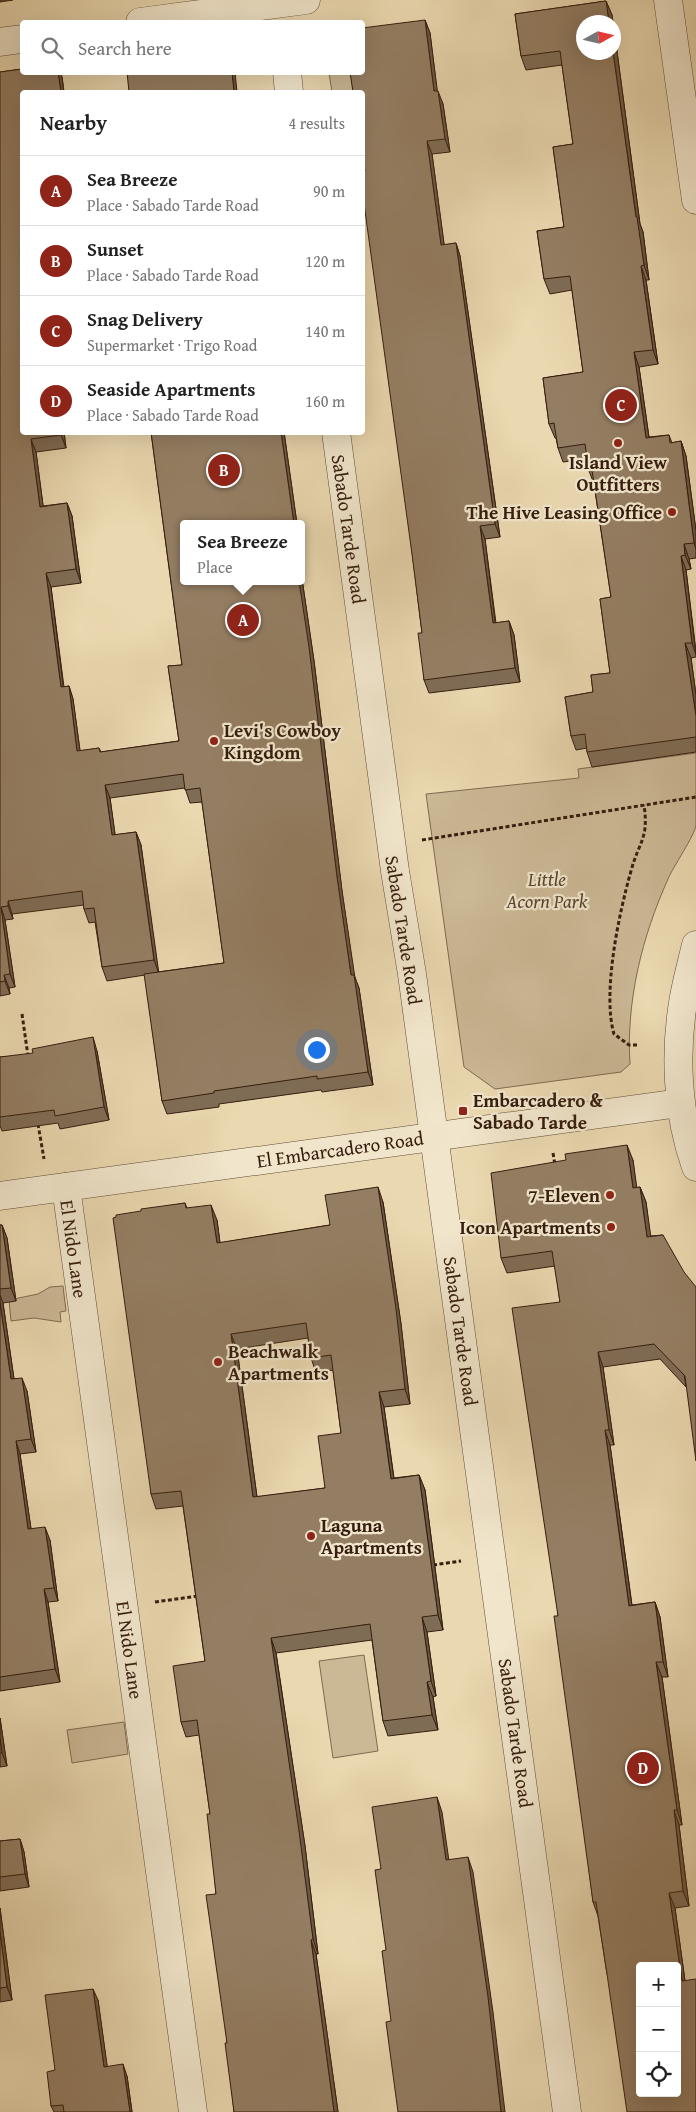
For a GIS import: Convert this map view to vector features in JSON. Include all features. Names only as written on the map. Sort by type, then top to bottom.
[{"type":"street","points":[[161,20],[278,9],[306,0]]},
{"type":"street","points":[[668,0],[696,200]]},
{"type":"street","points":[[0,42],[20,39]]},
{"type":"street","points":[[287,75],[289,90]]},
{"type":"street","name":"Sabado Tarde Road","points":[[336,435],[391,844],[412,974],[567,2112]]},
{"type":"street","points":[[696,945],[683,998],[678,1066],[680,1103],[686,1134],[696,1166]]},
{"type":"street","name":"El Embarcadero Road","points":[[0,1196],[680,1103]]},
{"type":"street","name":"El Nido Lane","points":[[66,1187],[193,2112]]},
{"type":"path","points":[[391,844],[696,797]]},
{"type":"path","points":[[637,1045],[629,1045],[614,1034],[609,995],[622,903],[632,864],[646,834],[647,823],[644,805]]},
{"type":"path","points":[[22,1014],[29,1063]]},
{"type":"path","points":[[38,1122],[44,1161]]},
{"type":"path","points":[[553,1153],[556,1173]]},
{"type":"path","points":[[428,1565],[491,1557]]},
{"type":"path","points":[[124,1607],[204,1596]]},
{"type":"green space","points":[[329,75],[351,75],[354,90],[332,90]]},
{"type":"green space","name":"Little Acorn Park","points":[[696,753],[695,830],[668,879],[643,946],[633,993],[629,1040],[630,1064],[621,1072],[495,1089],[464,1067],[426,794],[579,778],[578,769]]},
{"type":"green space","points":[[63,1286],[66,1311],[60,1312],[61,1322],[34,1318],[11,1321],[9,1300],[38,1294],[50,1287]]},
{"type":"green space","points":[[364,1655],[378,1751],[333,1758],[319,1661]]},
{"type":"green space","points":[[124,1722],[128,1754],[72,1763],[67,1730]]},
{"type":"building","points":[[606,1],[608,15],[576,15],[576,60],[614,60],[644,265],[641,266],[653,350],[634,352],[646,438],[669,435],[670,443],[681,441],[694,543],[684,544],[685,555],[681,556],[692,643],[685,643],[696,716],[696,737],[587,752],[585,734],[571,736],[565,697],[593,692],[591,675],[610,673],[600,599],[611,597],[592,470],[589,471],[585,444],[558,448],[554,423],[549,424],[543,378],[583,372],[570,276],[544,279],[537,231],[564,227],[553,147],[573,144],[560,51],[521,56],[515,14]]},
{"type":"building","points":[[425,20],[434,91],[438,91],[445,139],[427,141],[441,245],[456,243],[495,524],[480,526],[493,623],[509,621],[515,668],[424,680],[418,633],[422,633],[365,211],[365,90],[353,90],[350,75],[365,75],[365,28]]},
{"type":"building","points":[[20,69],[20,75],[58,75],[61,90],[20,90],[20,435],[61,435],[31,439],[40,507],[67,503],[76,569],[46,573],[61,687],[69,686],[77,751],[99,748],[100,752],[179,741],[168,666],[182,665],[151,435],[281,435],[293,520],[180,520],[180,585],[300,585],[337,877],[351,975],[354,975],[368,1072],[317,1079],[317,1076],[214,1091],[214,1093],[162,1101],[144,974],[224,963],[200,788],[185,790],[183,774],[105,785],[112,835],[136,832],[154,960],[102,967],[94,908],[84,909],[82,891],[8,901],[8,906],[1,907],[10,974],[4,975],[5,981],[0,982],[0,72]]},
{"type":"building","points":[[127,75],[232,75],[234,90],[129,90]]},
{"type":"building","points":[[93,1037],[104,1107],[55,1116],[54,1110],[0,1117],[0,1057],[33,1053],[32,1049]]},
{"type":"building","points":[[627,1145],[633,1188],[640,1187],[647,1237],[663,1235],[684,1272],[696,1287],[696,1461],[685,1376],[654,1344],[598,1352],[609,1430],[605,1430],[629,1606],[655,1602],[663,1662],[656,1662],[677,1810],[674,1810],[683,1891],[669,1893],[679,1962],[636,1962],[636,2097],[681,2097],[681,1974],[682,1981],[696,1979],[696,2112],[627,2112],[596,1902],[593,1902],[554,1616],[558,1616],[512,1308],[560,1302],[552,1251],[501,1258],[491,1173],[566,1160],[565,1154]]},
{"type":"building","points":[[378,1187],[396,1309],[405,1389],[379,1392],[391,1479],[419,1475],[438,1615],[422,1617],[431,1681],[427,1682],[432,1715],[383,1721],[370,1624],[271,1638],[299,1831],[313,1939],[311,1940],[334,2112],[234,2112],[225,2043],[227,2043],[206,1895],[216,1894],[207,1814],[210,1814],[197,1720],[181,1722],[173,1666],[205,1661],[181,1491],[151,1494],[113,1218],[116,1215],[141,1211],[141,1209],[185,1203],[186,1208],[211,1205],[217,1243],[330,1225],[325,1195]],"holes":[[[306,1323],[311,1358],[331,1355],[341,1433],[318,1436],[325,1488],[253,1497],[231,1334]]]},
{"type":"building","points":[[0,1225],[2,1225],[11,1288],[0,1289]]},
{"type":"building","points":[[0,1303],[11,1379],[22,1378],[31,1439],[16,1441],[28,1529],[45,1527],[54,1588],[44,1589],[55,1669],[0,1677]]},
{"type":"building","points":[[437,1797],[446,1860],[468,1857],[488,1997],[501,2112],[398,2112],[386,2022],[391,2021],[382,1951],[386,1950],[375,1870],[381,1869],[372,1807]]},
{"type":"building","points":[[20,1839],[25,1874],[0,1877],[0,1841]]},
{"type":"building","points":[[0,1932],[7,1987],[0,1988]]},
{"type":"building","points":[[93,1989],[104,2067],[123,2064],[130,2112],[64,2112],[63,2105],[51,2106],[47,2072],[55,2070],[45,1995]]},
{"type":"place","name":"Snag Delivery","points":[[621,405]]},
{"type":"place","name":"Island View Outfitters","points":[[618,443]]},
{"type":"place","name":"Sunset","points":[[224,470]]},
{"type":"place","name":"The Hive Leasing Office","points":[[672,512]]},
{"type":"place","name":"Sea Breeze","points":[[243,620]]},
{"type":"place","name":"Levi's Cowboy Kingdom","points":[[214,741]]},
{"type":"place","name":"Embarcadero & Sabado Tarde","points":[[463,1111]]},
{"type":"place","name":"7-Eleven","points":[[610,1195]]},
{"type":"place","name":"Icon Apartments","points":[[611,1227]]},
{"type":"place","name":"Beachwalk Apartments","points":[[218,1362]]},
{"type":"place","name":"Laguna Apartments","points":[[311,1536]]},
{"type":"place","name":"Seaside Apartments","points":[[643,1768]]}]
